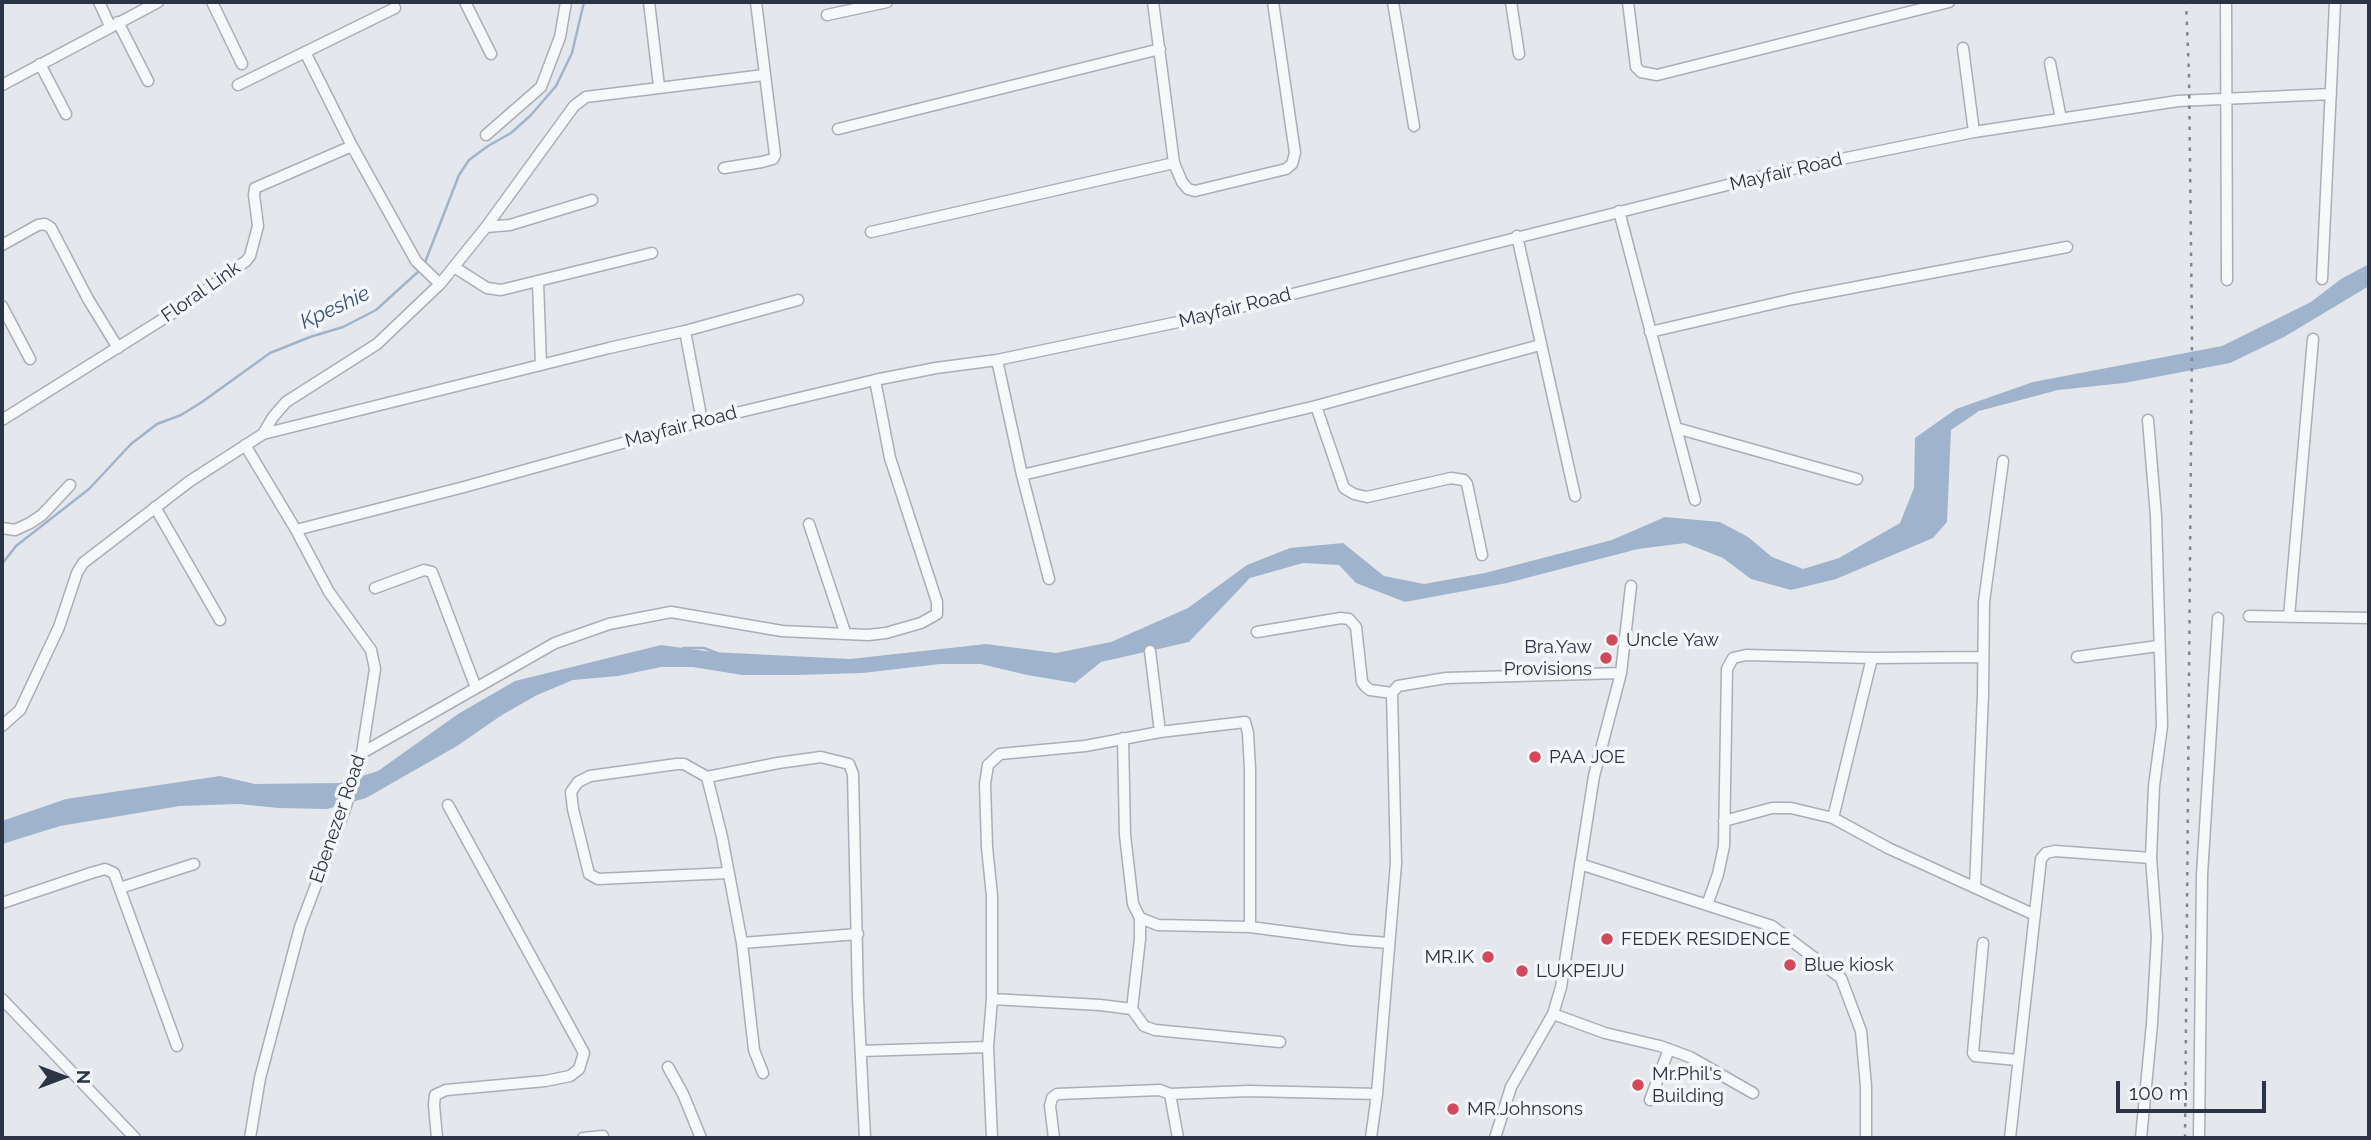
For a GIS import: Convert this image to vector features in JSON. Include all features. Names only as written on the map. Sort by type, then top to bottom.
[{"type":"street","points":[[99,2],[148,81]]},
{"type":"street","points":[[2,85],[158,2]]},
{"type":"street","points":[[212,2],[242,64]]},
{"type":"street","points":[[466,2],[491,54]]},
{"type":"street","points":[[486,135],[541,87],[561,37],[566,2]]},
{"type":"street","points":[[649,2],[659,86]]},
{"type":"street","points":[[724,168],[762,162],[773,159],[775,155],[756,2]]},
{"type":"street","points":[[827,15],[887,2]]},
{"type":"street","points":[[1153,2],[1174,163],[1182,182],[1188,189],[1195,191],[1286,169],[1293,164],[1295,153],[1273,2]]},
{"type":"street","points":[[1394,2],[1414,126]]},
{"type":"street","points":[[1511,2],[1519,54]]},
{"type":"street","points":[[1628,2],[1636,67],[1648,75],[1665,74],[1949,2]]},
{"type":"street","points":[[2227,2],[2227,280]]},
{"type":"street","points":[[2322,279],[2335,2]]},
{"type":"street","points":[[238,85],[395,8]]},
{"type":"street","points":[[1963,48],[1974,132]]},
{"type":"street","points":[[838,129],[1160,49]]},
{"type":"street","points":[[305,52],[352,146],[416,261],[440,285]]},
{"type":"street","points":[[2050,63],[2061,119]]},
{"type":"street","points":[[40,64],[66,114]]},
{"type":"street","points":[[263,434],[286,402],[377,344],[440,285],[574,106],[586,97],[764,75]]},
{"type":"street","name":"Mayfair Road","points":[[296,530],[702,421],[875,380],[998,360],[1197,318],[1787,170],[1974,132],[2178,101],[2331,94]]},
{"type":"street","name":"Floral Link","points":[[2,420],[187,304],[248,259],[258,226],[255,188],[352,146]]},
{"type":"street","points":[[871,232],[1174,163]]},
{"type":"street","points":[[486,227],[510,225],[592,201]]},
{"type":"street","points":[[1619,211],[1695,500]]},
{"type":"street","points":[[2,245],[38,225],[51,228],[88,299],[118,348]]},
{"type":"street","points":[[1517,236],[1575,496]]},
{"type":"street","points":[[1650,332],[1793,299],[2067,247]]},
{"type":"street","points":[[454,267],[493,290],[538,282],[652,253]]},
{"type":"street","points":[[538,282],[541,365]]},
{"type":"street","points":[[2,726],[20,710],[59,626],[80,568],[155,507],[263,434],[685,331],[798,300]]},
{"type":"street","points":[[2,306],[30,359]]},
{"type":"street","points":[[685,331],[702,421]]},
{"type":"street","points":[[2289,617],[2313,339]]},
{"type":"street","points":[[1022,475],[1316,406],[1540,345]]},
{"type":"street","points":[[998,360],[1022,475],[1049,579]]},
{"type":"street","points":[[362,753],[555,643],[609,624],[659,614],[684,613],[782,631],[868,635],[887,633],[921,623],[937,614],[937,602],[890,458],[875,380]]},
{"type":"street","points":[[1316,406],[1344,488],[1354,494],[1367,497],[1451,478],[1464,480],[1482,555]]},
{"type":"street","points":[[2141,1138],[2157,937],[2151,858],[2154,786],[2162,726],[2156,516],[2148,419]]},
{"type":"street","points":[[1676,428],[1857,479]]},
{"type":"street","name":"Ebenezer Road","points":[[245,445],[296,530],[329,592],[371,650],[374,659],[371,704],[362,753],[345,809],[300,927],[261,1078],[250,1138]]},
{"type":"street","points":[[1975,887],[1984,602],[2003,461]]},
{"type":"street","points":[[2,528],[15,530],[30,523],[70,485]]},
{"type":"street","points":[[155,507],[220,620]]},
{"type":"street","points":[[809,524],[845,632]]},
{"type":"street","points":[[375,588],[424,570],[432,572],[476,688]]},
{"type":"street","points":[[1495,1138],[1511,1087],[1553,1014],[1561,988],[1594,776],[1621,673],[1631,586]]},
{"type":"street","points":[[2249,616],[2369,618]]},
{"type":"street","points":[[1257,632],[1341,618],[1349,619],[1356,627],[1362,682],[1370,690],[1392,693]]},
{"type":"street","points":[[2199,1138],[2202,875],[2218,618]]},
{"type":"street","points":[[2077,657],[2158,646]]},
{"type":"street","points":[[1150,651],[1160,732]]},
{"type":"street","points":[[1707,905],[1724,846],[1727,668],[1733,658],[1746,655],[1982,657]]},
{"type":"street","points":[[1833,818],[1872,658]]},
{"type":"street","points":[[1371,1138],[1396,863],[1392,693],[1398,686],[1446,678],[1621,673]]},
{"type":"street","points":[[992,1138],[988,1047],[992,999],[992,896],[985,784],[988,765],[1000,754],[1085,746],[1160,732],[1245,722],[1250,769],[1250,927]]},
{"type":"street","points":[[1123,738],[1125,835],[1133,904],[1140,918],[1132,1009],[1144,1026],[1155,1030],[1280,1042]]},
{"type":"street","points":[[728,873],[598,879],[589,874],[571,792],[578,782],[590,776],[684,764],[707,777],[821,757],[849,764],[855,783],[865,1138]]},
{"type":"street","points":[[707,777],[722,837],[742,943],[754,1050],[762,1073]]},
{"type":"street","points":[[437,1138],[435,1096],[446,1090],[570,1076],[579,1069],[584,1053],[448,805]]},
{"type":"street","points":[[1724,821],[1772,808],[1791,808],[1833,818],[1888,848],[2035,915]]},
{"type":"street","points":[[2010,1138],[2041,859],[2046,853],[2055,851],[2151,858]]},
{"type":"street","points":[[120,888],[194,864]]},
{"type":"street","points":[[1580,864],[1772,926],[1841,978],[1861,1031],[1866,1086],[1866,1138]]},
{"type":"street","points":[[2,903],[105,869],[114,873],[177,1046]]},
{"type":"street","points":[[1140,918],[1158,925],[1250,927],[1389,943]]},
{"type":"street","points":[[1140,939],[1158,925]]},
{"type":"street","points":[[742,943],[858,934]]},
{"type":"street","points":[[1983,943],[1973,1053],[1975,1056],[2017,1060]]},
{"type":"street","points":[[2,999],[135,1138]]},
{"type":"street","points":[[992,999],[1132,1009]]},
{"type":"street","points":[[1553,1014],[1690,1057],[1753,1093]]},
{"type":"street","points":[[861,1051],[988,1047]]},
{"type":"street","points":[[1650,1100],[1669,1049]]},
{"type":"street","points":[[668,1067],[683,1094],[701,1138]]},
{"type":"street","points":[[1054,1138],[1050,1106],[1052,1098],[1057,1094],[1160,1090],[1170,1094],[1249,1091],[1377,1094]]},
{"type":"street","points":[[1170,1094],[1178,1138]]},
{"type":"street","points":[[583,1138],[603,1136]]},
{"type":"water","points":[[2369,264],[2369,286],[2284,337],[2230,363],[2124,383],[2058,390],[1979,411],[1951,430],[1947,522],[1933,538],[1836,579],[1791,590],[1751,579],[1723,558],[1685,543],[1638,549],[1507,583],[1405,602],[1356,583],[1339,565],[1303,563],[1250,578],[1189,642],[1101,662],[1075,683],[981,664],[940,664],[863,673],[797,675],[742,675],[693,667],[661,667],[618,676],[573,680],[537,695],[457,746],[366,798],[327,809],[239,804],[180,806],[60,826],[2,844],[2,821],[66,799],[220,776],[255,784],[340,783],[378,771],[458,714],[515,681],[661,645],[712,652],[850,659],[986,644],[1056,653],[1111,642],[1188,608],[1247,565],[1290,548],[1343,543],[1384,576],[1424,584],[1485,573],[1612,540],[1665,517],[1720,522],[1748,537],[1772,557],[1803,569],[1839,558],[1900,523],[1914,488],[1915,438],[1956,409],[2033,382],[2222,346],[2311,302],[2341,279]]},
{"type":"waterway","name":"Kpeshie","points":[[424,265],[459,175],[469,160],[511,133],[556,86],[572,53],[584,2]]},
{"type":"waterway","name":"Kpeshie","points":[[2,564],[16,546],[89,489],[131,444],[157,424],[181,415],[202,402],[270,353],[343,327],[376,310],[420,270]]},
{"type":"waterway","points":[[683,648],[704,648],[717,653]]},
{"type":"railway","points":[[2185,1138],[2192,333],[2186,2]]},
{"type":"place","name":"Uncle Yaw","points":[[1612,640]]},
{"type":"place","name":"Bra.Yaw Provisions","points":[[1606,658]]},
{"type":"place","name":"PAA JOE","points":[[1535,757]]},
{"type":"place","name":"FEDEK RESIDENCE","points":[[1607,939]]},
{"type":"place","name":"MR.IK","points":[[1488,957]]},
{"type":"place","name":"Blue kiosk","points":[[1790,965]]},
{"type":"place","name":"LUKPEIJU","points":[[1522,971]]},
{"type":"place","name":"Mr.Phil's Building","points":[[1638,1085]]},
{"type":"place","name":"MR.Johnsons","points":[[1453,1109]]}]
